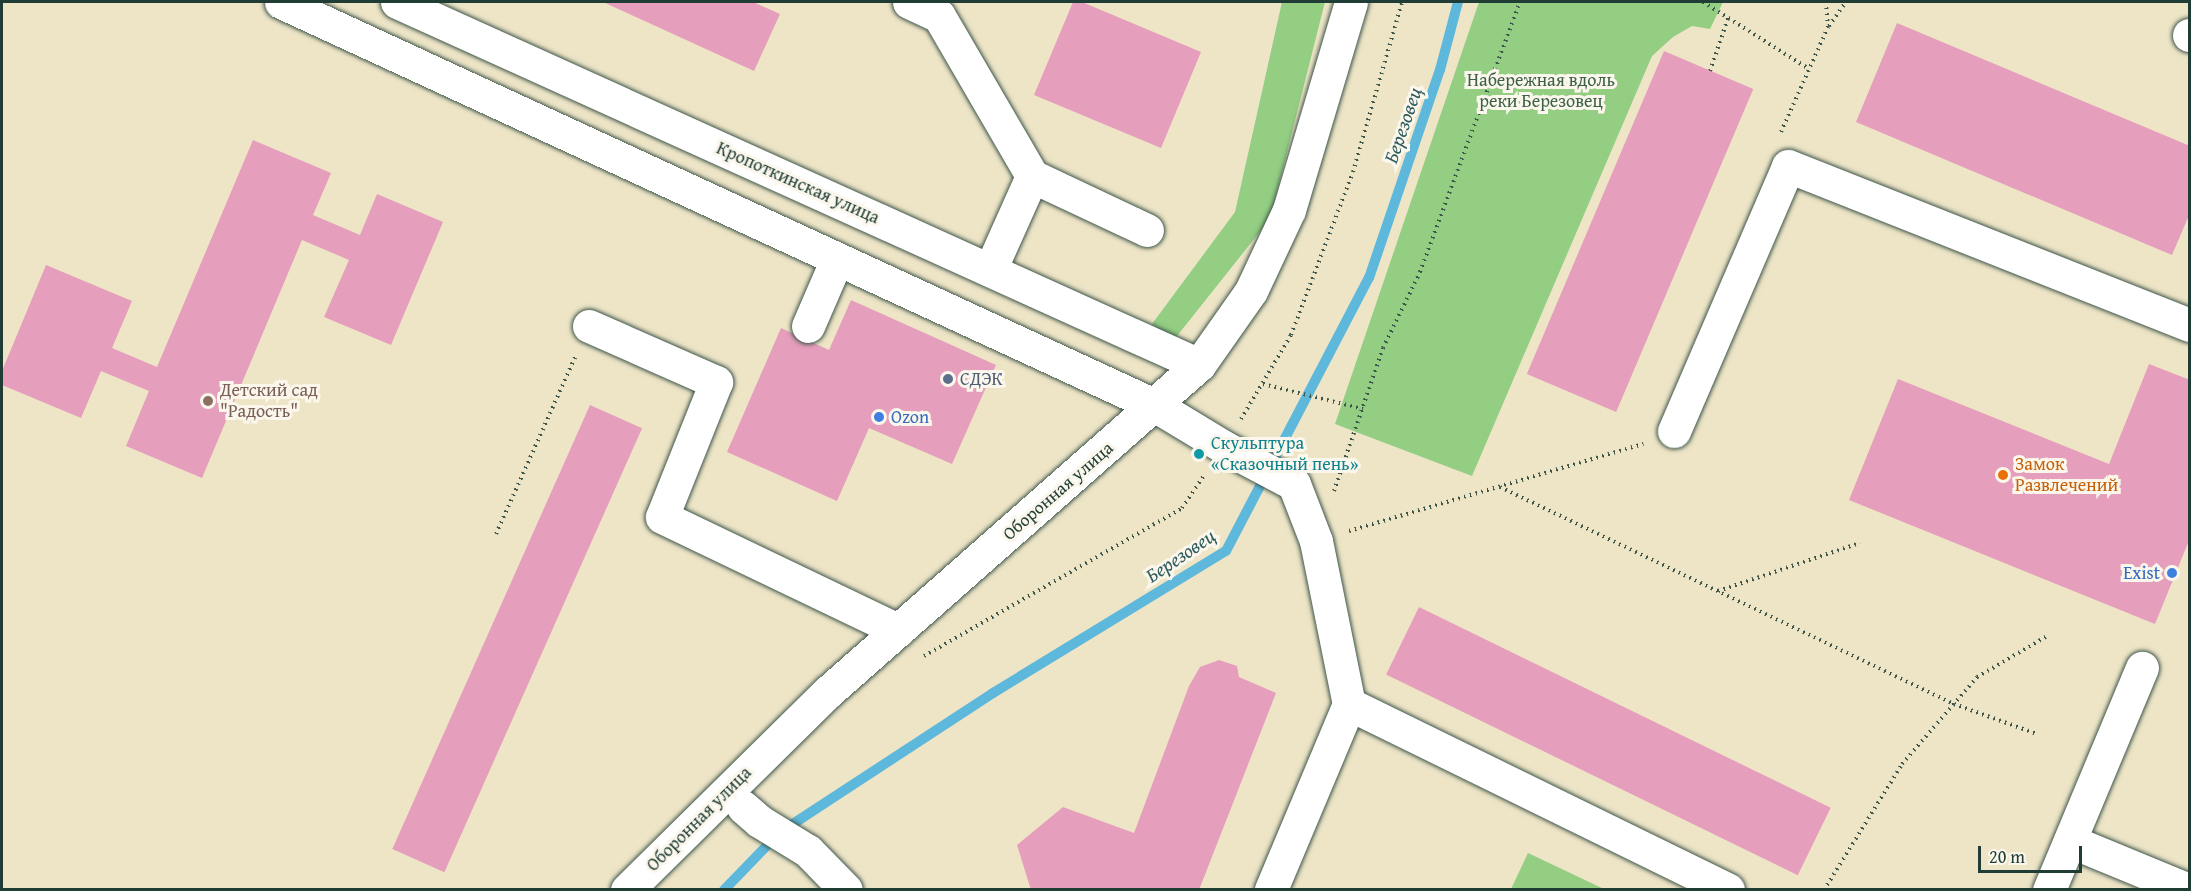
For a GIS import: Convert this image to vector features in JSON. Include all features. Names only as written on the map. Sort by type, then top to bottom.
[{"type":"street","points":[[281,2],[1156,406],[1224,447],[1294,484],[1316,541],[1349,704],[1271,890]]},
{"type":"street","name":"Кропоткинская улица","points":[[397,2],[1199,365]]},
{"type":"street","points":[[909,2],[939,16],[1032,176],[1147,230]]},
{"type":"street","name":"Оборонная улица","points":[[627,890],[829,691],[1156,406],[1199,365],[1251,291],[1289,210],[1351,2]]},
{"type":"street","points":[[1660,433],[1788,166],[2190,325]]},
{"type":"street","points":[[990,270],[1032,176]]},
{"type":"street","points":[[808,326],[837,259]]},
{"type":"street","points":[[589,326],[716,382],[662,517],[898,630]]},
{"type":"street","points":[[2049,890],[2142,668]]},
{"type":"street","points":[[1349,704],[1728,890]]},
{"type":"street","points":[[743,807],[808,851],[846,890]]},
{"type":"street","points":[[2070,841],[2189,890]]},
{"type":"path","points":[[1316,541],[1383,348],[1420,272],[1520,2]]},
{"type":"path","points":[[1703,2],[1809,69]]},
{"type":"path","points":[[1826,2],[1828,27]]},
{"type":"path","points":[[1780,134],[1828,27],[1846,2]]},
{"type":"path","points":[[1710,70],[1728,18]]},
{"type":"path","points":[[496,534],[589,326]]},
{"type":"path","points":[[1263,384],[1363,409]]},
{"type":"path","points":[[1316,541],[1642,446],[1660,433]]},
{"type":"path","points":[[1500,487],[1954,704],[2037,734]]},
{"type":"path","points":[[1717,591],[1860,543]]},
{"type":"path","points":[[1824,890],[1902,764],[1977,677],[2049,635]]},
{"type":"green space","points":[[1282,2],[1325,2],[1270,219],[1173,341],[1152,324],[1235,212]]},
{"type":"green space","name":"Набережная вдоль реки Березовец","points":[[1479,2],[1723,2],[1710,29],[1692,26],[1673,37],[1652,56],[1472,476],[1335,424]]},
{"type":"green space","points":[[1528,853],[1604,889],[1511,889]]},
{"type":"building","points":[[603,2],[753,2],[780,14],[754,71]]},
{"type":"building","points":[[1073,2],[1082,2],[1201,52],[1161,148],[1034,95]]},
{"type":"building","points":[[1897,23],[2190,146],[2190,213],[2172,255],[1856,122]]},
{"type":"building","points":[[1664,51],[1753,89],[1616,412],[1527,374]]},
{"type":"building","points":[[253,140],[331,173],[313,215],[360,235],[377,194],[443,222],[391,345],[324,317],[349,260],[302,240],[202,478],[126,446],[149,391],[101,371],[81,418],[2,385],[2,371],[46,265],[132,301],[112,348],[157,367]]},
{"type":"building","points":[[851,300],[996,365],[952,464],[869,428],[837,501],[727,452],[781,328],[829,350]]},
{"type":"building","points":[[2149,364],[2190,380],[2190,538],[2155,624],[1849,500],[1898,379],[2109,464]]},
{"type":"building","points":[[590,405],[642,428],[444,872],[392,849]]},
{"type":"building","points":[[1419,607],[1831,808],[1798,875],[1386,674]]},
{"type":"building","points":[[1219,660],[1237,666],[1239,677],[1276,693],[1199,890],[1031,890],[1017,845],[1063,807],[1134,833],[1189,686],[1200,667]]},
{"type":"waterway","name":"Березовец","points":[[724,890],[779,833],[993,693],[1226,551],[1369,278],[1440,70],[1458,2]]},
{"type":"place","name":"СДЭК","points":[[948,379]]},
{"type":"place","name":"Детский сад \"Радость\"","points":[[208,401]]},
{"type":"place","name":"Ozon","points":[[879,417]]},
{"type":"place","name":"Скульптура «Сказочный пень»","points":[[1199,454]]},
{"type":"place","name":"Замок Развлечений","points":[[2003,475]]},
{"type":"place","name":"Exist","points":[[2172,573]]}]
